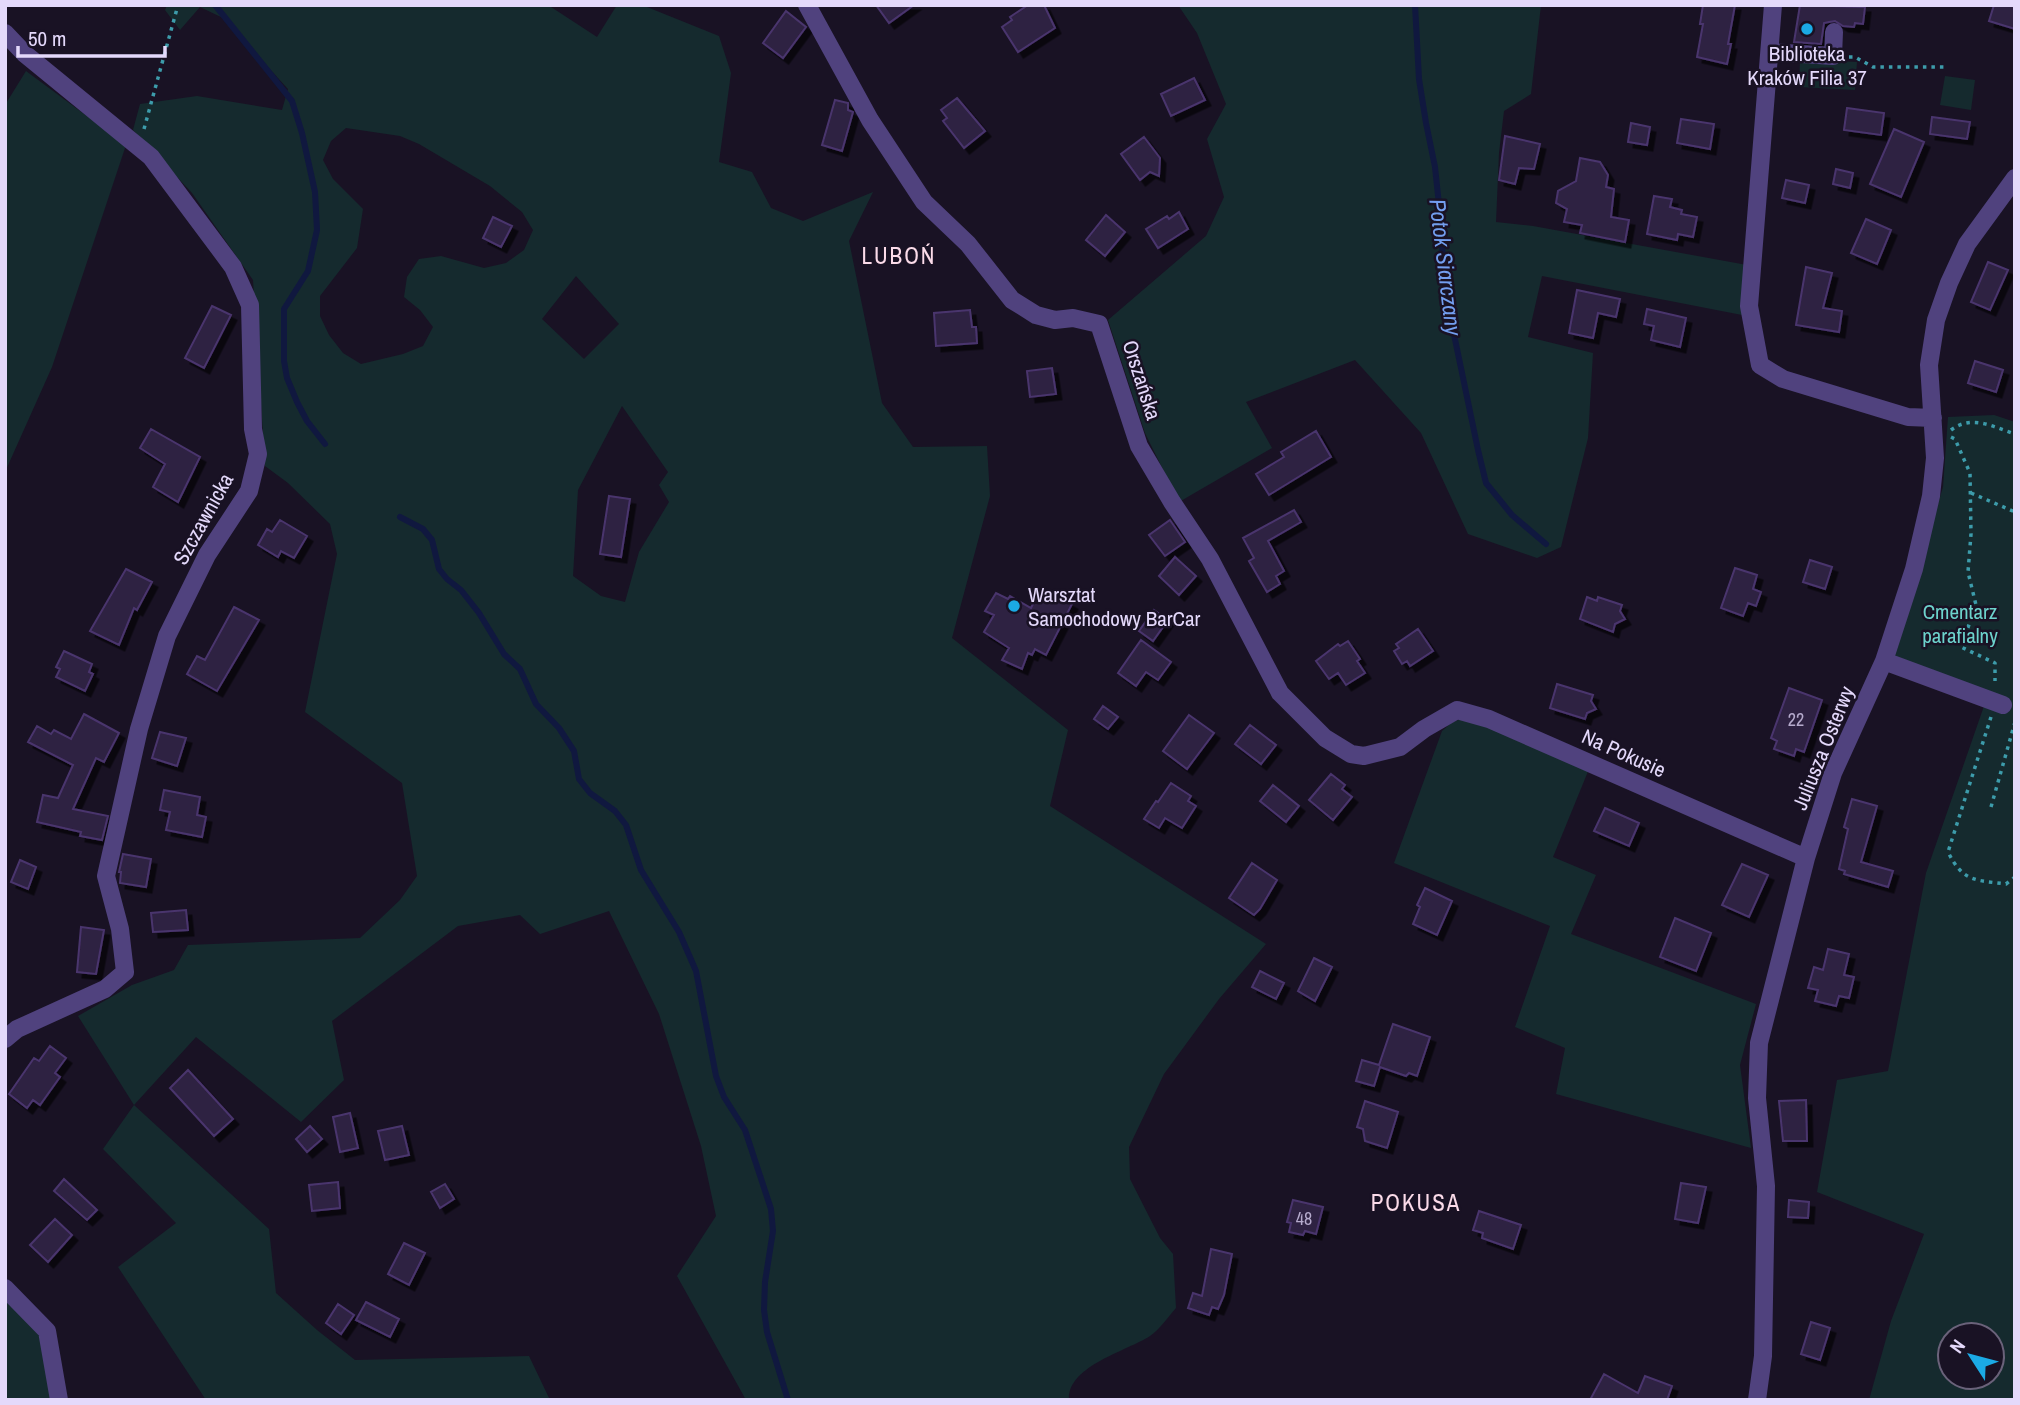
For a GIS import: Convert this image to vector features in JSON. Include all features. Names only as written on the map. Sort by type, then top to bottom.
[{"type":"street","name":"Orszańska","points":[[807,5],[870,120],[924,202],[968,244],[1012,300],[1037,315],[1055,320],[1073,318],[1099,324],[1139,446],[1210,559],[1280,692],[1325,738],[1351,754],[1364,756],[1400,747],[1424,729]]},
{"type":"street","points":[[1773,5],[1749,306],[1760,365],[1783,379],[1908,417],[1934,418]]},
{"type":"street","points":[[1770,52],[1833,56],[1834,32]]},
{"type":"street","name":"Szczawnicka","points":[[5,33],[25,54],[151,158],[233,267],[250,305],[253,429],[258,454],[249,491],[207,555],[167,636],[139,729],[106,876],[120,929],[125,972],[105,989],[17,1029],[5,1039]]},
{"type":"street","name":"Juliusza Osterwy","points":[[1757,1400],[1763,1356],[1766,1186],[1757,1098],[1759,1043],[1806,858],[1833,773],[1884,661],[1914,569],[1931,496],[1935,457],[1929,365],[1936,320],[1967,244],[2015,178]]},
{"type":"street","points":[[1884,661],[1999,703]]},
{"type":"street","name":"Na Pokusie","points":[[1424,729],[1457,710],[1489,719],[1806,858]]},
{"type":"street","points":[[5,1288],[47,1331],[59,1400]]},
{"type":"path","points":[[139,148],[178,5]]},
{"type":"path","points":[[1855,57],[1873,67],[1945,67]]},
{"type":"path","points":[[2004,685],[1993,680],[1995,663],[1961,647],[1976,605],[1968,572],[1970,473],[1955,439],[1947,433],[1961,422],[1981,422],[2015,434]]},
{"type":"path","points":[[1971,493],[2015,512]]},
{"type":"path","points":[[1999,703],[1948,852],[1957,870],[1976,880],[2006,884],[2015,877]]},
{"type":"path","points":[[1991,807],[2015,722]]},
{"type":"green space","points":[[167,5],[548,5],[597,37],[617,5],[642,5],[719,36],[731,73],[719,162],[752,172],[771,208],[803,221],[873,192],[849,241],[882,403],[913,447],[987,446],[990,496],[952,638],[1068,730],[1050,806],[1266,944],[1219,999],[1164,1074],[1129,1147],[1130,1179],[1160,1238],[1173,1254],[1176,1308],[1150,1336],[1088,1369],[1071,1388],[1069,1400],[746,1400],[677,1276],[716,1216],[701,1146],[659,1014],[609,911],[540,934],[520,915],[458,926],[332,1021],[344,1080],[301,1122],[196,1037],[134,1105],[78,1016],[132,985],[174,970],[188,945],[360,938],[400,900],[417,876],[402,783],[305,712],[337,554],[330,524],[288,483],[265,466],[253,280],[192,193],[133,130],[140,104],[197,96],[282,110],[288,89],[223,18],[200,7],[180,30],[165,10]],"holes":[[[346,128],[400,136],[419,144],[490,186],[522,212],[533,230],[524,250],[506,263],[484,268],[441,256],[419,259],[407,277],[404,297],[420,310],[433,327],[423,346],[403,354],[361,364],[343,353],[329,335],[320,316],[320,296],[357,248],[363,209],[333,179],[323,160],[331,141]],[[576,276],[619,324],[584,359],[542,319]],[[622,406],[668,472],[659,485],[669,502],[639,552],[625,602],[601,596],[573,576],[578,490]]]},
{"type":"green space","points":[[1178,5],[1541,5],[1531,94],[1504,111],[1496,222],[1533,226],[1747,265],[1742,315],[1542,276],[1528,337],[1593,353],[1588,438],[1561,547],[1537,558],[1468,534],[1421,433],[1355,360],[1246,402],[1272,448],[1179,502],[1145,433],[1108,320],[1206,236],[1224,197],[1207,139],[1226,104],[1197,33]]},
{"type":"green space","points":[[1800,59],[1857,62],[1855,90],[1799,87]]},
{"type":"green space","points":[[26,71],[126,145],[52,367],[5,472],[5,105]]},
{"type":"green space","points":[[1945,76],[1975,80],[1971,110],[1940,105]]},
{"type":"green space","name":"Cmentarz parafialny","points":[[1994,415],[2015,422],[2015,1400],[1869,1400],[1891,1321],[1924,1234],[1817,1192],[1837,1080],[1888,1071],[1926,873],[1984,706],[1893,655],[1943,487],[1948,417]]},
{"type":"green space","points":[[1463,718],[1484,722],[1589,769],[1553,857],[1596,875],[1571,934],[1756,1004],[1740,1065],[1751,1148],[1556,1094],[1565,1048],[1515,1027],[1550,926],[1394,863],[1442,731]]},
{"type":"green space","points":[[134,1105],[269,1229],[276,1293],[355,1360],[529,1356],[550,1400],[206,1400],[118,1267],[176,1223],[103,1149]]},
{"type":"green space","points":[[5,1300],[40,1334],[52,1400],[5,1400]]},
{"type":"building","points":[[876,5],[914,5],[889,23]]},
{"type":"building","points":[[1028,5],[1044,5],[1055,28],[1018,52],[1002,27],[1012,20],[1010,17]]},
{"type":"building","points":[[1703,5],[1735,5],[1727,64],[1697,57],[1703,24],[1700,24]]},
{"type":"building","points":[[1800,5],[1865,7],[1863,24],[1855,23],[1854,27],[1843,26],[1835,21],[1824,23],[1821,44],[1794,42]]},
{"type":"building","points":[[1994,5],[2015,5],[2015,29],[1989,21]]},
{"type":"building","points":[[786,11],[806,27],[783,58],[763,43]]},
{"type":"building","points":[[1194,78],[1205,100],[1171,116],[1161,94]]},
{"type":"building","points":[[957,98],[985,131],[964,148],[943,121],[947,118],[941,110]]},
{"type":"building","points":[[835,100],[848,103],[848,110],[853,112],[842,151],[822,145]]},
{"type":"building","points":[[1847,108],[1884,113],[1881,135],[1844,130]]},
{"type":"building","points":[[1932,117],[1970,122],[1967,139],[1930,134]]},
{"type":"building","points":[[1681,119],[1714,124],[1710,149],[1677,143]]},
{"type":"building","points":[[1631,123],[1650,127],[1647,145],[1628,142]]},
{"type":"building","points":[[1894,129],[1924,142],[1901,197],[1870,184]]},
{"type":"building","points":[[1505,136],[1540,144],[1534,169],[1519,168],[1515,184],[1499,180]]},
{"type":"building","points":[[1144,137],[1160,158],[1159,176],[1150,172],[1140,180],[1121,154]]},
{"type":"building","points":[[1580,158],[1600,162],[1608,175],[1606,187],[1614,189],[1611,217],[1629,220],[1625,242],[1580,233],[1582,225],[1564,222],[1567,209],[1556,203],[1558,191],[1576,181]]},
{"type":"building","points":[[1836,169],[1853,173],[1850,188],[1833,184]]},
{"type":"building","points":[[1786,180],[1809,185],[1805,203],[1782,198]]},
{"type":"building","points":[[1654,196],[1672,199],[1670,207],[1682,210],[1681,214],[1697,217],[1693,237],[1678,234],[1677,240],[1647,234]]},
{"type":"building","points":[[1179,212],[1188,229],[1158,248],[1146,229]]},
{"type":"building","points":[[1106,215],[1125,232],[1105,256],[1086,240]]},
{"type":"building","points":[[493,217],[512,226],[501,247],[483,238]]},
{"type":"building","points":[[1866,219],[1891,230],[1877,264],[1851,253]]},
{"type":"building","points":[[1988,262],[2008,270],[1990,310],[1971,302]]},
{"type":"building","points":[[1806,267],[1832,273],[1823,308],[1842,311],[1839,332],[1796,325]]},
{"type":"building","points":[[1577,290],[1620,299],[1616,317],[1598,313],[1593,338],[1569,333]]},
{"type":"building","points":[[212,306],[231,315],[204,368],[185,358]]},
{"type":"building","points":[[1647,309],[1686,318],[1680,347],[1651,340],[1654,326],[1644,324]]},
{"type":"building","points":[[970,310],[972,327],[976,327],[977,343],[936,346],[934,313]]},
{"type":"building","points":[[1975,361],[2003,370],[1996,392],[1968,383]]},
{"type":"building","points":[[1052,368],[1056,394],[1030,397],[1027,371]]},
{"type":"building","points":[[151,429],[200,457],[178,502],[153,487],[165,464],[140,448]]},
{"type":"building","points":[[1316,431],[1331,457],[1269,495],[1256,474],[1284,457],[1281,452]]},
{"type":"building","points":[[609,496],[630,499],[621,557],[600,554]]},
{"type":"building","points":[[1294,510],[1301,522],[1268,541],[1284,571],[1276,576],[1280,584],[1267,592],[1249,561],[1254,558],[1243,538]]},
{"type":"building","points":[[280,520],[307,536],[294,558],[281,551],[278,557],[258,545],[267,529],[272,532]]},
{"type":"building","points":[[1170,520],[1185,542],[1165,556],[1149,535]]},
{"type":"building","points":[[1175,557],[1196,576],[1179,595],[1159,576]]},
{"type":"building","points":[[1810,560],[1832,567],[1825,589],[1803,582]]},
{"type":"building","points":[[1735,568],[1757,575],[1753,589],[1761,592],[1756,606],[1748,603],[1743,616],[1721,608]]},
{"type":"building","points":[[126,569],[152,582],[137,610],[134,608],[119,645],[90,631]]},
{"type":"building","points":[[1049,591],[1072,604],[1046,655],[1035,649],[1032,655],[1028,653],[1022,669],[1002,660],[1009,648],[984,632],[994,615],[985,611],[996,593],[1008,599],[1010,596],[1031,608],[1038,594],[1045,598]]},
{"type":"building","points":[[1587,597],[1597,601],[1598,597],[1622,605],[1620,611],[1625,619],[1615,624],[1613,632],[1580,619]]},
{"type":"building","points":[[234,607],[259,620],[217,691],[187,674],[197,656],[205,660]]},
{"type":"building","points":[[1154,610],[1168,620],[1153,641],[1139,631]]},
{"type":"building","points":[[1418,629],[1433,651],[1410,666],[1407,661],[1402,664],[1394,651],[1399,648],[1396,644]]},
{"type":"building","points":[[1141,640],[1171,662],[1158,680],[1146,672],[1136,686],[1118,673]]},
{"type":"building","points":[[1348,641],[1360,659],[1357,661],[1365,673],[1346,685],[1338,673],[1329,679],[1316,661],[1338,644],[1340,646]]},
{"type":"building","points":[[64,651],[92,664],[89,672],[93,674],[85,691],[56,677],[60,669],[56,667]]},
{"type":"building","points":[[1557,684],[1593,695],[1591,701],[1596,709],[1587,713],[1585,719],[1550,708]]},
{"type":"building","points":[[1789,688],[1822,700],[1804,752],[1796,749],[1794,756],[1774,749],[1777,741],[1771,738]]},
{"type":"building","points":[[1103,706],[1118,717],[1108,729],[1094,719]]},
{"type":"building","points":[[84,714],[119,733],[104,762],[96,758],[73,809],[108,816],[102,840],[80,836],[81,832],[37,822],[43,795],[58,798],[73,765],[28,742],[37,726],[51,734],[54,730],[71,739]]},
{"type":"building","points":[[1189,715],[1214,733],[1187,769],[1163,751]]},
{"type":"building","points":[[1250,725],[1276,745],[1261,764],[1235,744]]},
{"type":"building","points":[[160,732],[186,738],[177,766],[152,758]]},
{"type":"building","points":[[1331,774],[1345,785],[1342,789],[1352,797],[1333,820],[1309,800]]},
{"type":"building","points":[[1171,783],[1191,796],[1188,801],[1196,806],[1182,828],[1165,818],[1159,828],[1144,819]]},
{"type":"building","points":[[1273,785],[1299,806],[1286,822],[1260,801]]},
{"type":"building","points":[[164,790],[200,797],[197,815],[206,817],[202,837],[166,830],[170,812],[160,810]]},
{"type":"building","points":[[1852,799],[1877,806],[1861,862],[1893,871],[1888,887],[1844,874],[1845,871],[1839,869],[1848,829],[1844,827]]},
{"type":"building","points":[[1605,808],[1639,823],[1629,846],[1594,831]]},
{"type":"building","points":[[123,854],[151,859],[146,887],[120,883],[119,872]]},
{"type":"building","points":[[20,860],[36,867],[28,889],[11,882]]},
{"type":"building","points":[[1252,863],[1277,880],[1254,915],[1229,898]]},
{"type":"building","points":[[1742,864],[1768,875],[1749,917],[1722,905]]},
{"type":"building","points":[[1425,888],[1452,901],[1437,935],[1413,924],[1420,907],[1417,905]]},
{"type":"building","points":[[186,910],[188,930],[153,932],[151,913]]},
{"type":"building","points":[[1675,918],[1711,933],[1696,971],[1660,957]]},
{"type":"building","points":[[81,927],[104,930],[96,974],[77,972]]},
{"type":"building","points":[[1828,949],[1849,954],[1844,975],[1854,977],[1849,998],[1839,996],[1836,1006],[1815,1001],[1818,990],[1808,988],[1814,967],[1823,970]]},
{"type":"building","points":[[1314,958],[1332,967],[1315,1001],[1298,991]]},
{"type":"building","points":[[1260,971],[1284,983],[1276,999],[1252,987]]},
{"type":"building","points":[[1393,1024],[1430,1037],[1417,1076],[1409,1073],[1406,1076],[1380,1067],[1374,1086],[1356,1081],[1362,1060],[1379,1065]]},
{"type":"building","points":[[50,1046],[66,1058],[55,1073],[60,1077],[40,1105],[33,1100],[27,1108],[9,1094],[34,1058],[39,1061]]},
{"type":"building","points":[[188,1070],[233,1119],[214,1136],[170,1088]]},
{"type":"building","points":[[1806,1100],[1807,1141],[1783,1141],[1779,1101]]},
{"type":"building","points":[[1365,1101],[1398,1112],[1387,1148],[1365,1141],[1363,1129],[1357,1127]]},
{"type":"building","points":[[350,1113],[358,1148],[340,1152],[333,1117]]},
{"type":"building","points":[[310,1126],[322,1139],[307,1152],[296,1139]]},
{"type":"building","points":[[402,1126],[409,1155],[385,1160],[378,1131]]},
{"type":"building","points":[[64,1179],[97,1210],[87,1220],[54,1191]]},
{"type":"building","points":[[338,1182],[340,1208],[312,1211],[309,1185]]},
{"type":"building","points":[[1681,1183],[1706,1187],[1698,1223],[1675,1219]]},
{"type":"building","points":[[445,1184],[454,1199],[440,1208],[431,1192]]},
{"type":"building","points":[[1293,1200],[1323,1207],[1316,1234],[1305,1231],[1303,1235],[1289,1232],[1291,1223],[1287,1222]]},
{"type":"building","points":[[1789,1200],[1809,1202],[1808,1218],[1788,1217]]},
{"type":"building","points":[[1479,1211],[1521,1225],[1513,1249],[1482,1238],[1483,1233],[1473,1230]]},
{"type":"building","points":[[55,1219],[72,1235],[48,1262],[30,1245]]},
{"type":"building","points":[[404,1243],[425,1253],[409,1285],[388,1274]]},
{"type":"building","points":[[1211,1249],[1232,1254],[1224,1295],[1218,1309],[1212,1307],[1209,1315],[1188,1308],[1193,1293],[1202,1296]]},
{"type":"building","points":[[366,1302],[399,1319],[390,1337],[356,1320]]},
{"type":"building","points":[[338,1304],[354,1315],[341,1334],[326,1323]]},
{"type":"building","points":[[1811,1322],[1830,1328],[1820,1360],[1801,1354]]},
{"type":"building","points":[[1604,1374],[1638,1393],[1645,1376],[1672,1386],[1667,1400],[1590,1400]]},
{"type":"waterway","points":[[215,5],[292,101],[302,133],[315,192],[317,230],[308,271],[284,309],[284,361],[287,378],[297,402],[307,421],[325,444]]},
{"type":"waterway","name":"Potok Siarczany","points":[[1415,5],[1419,79],[1435,167],[1445,291],[1486,483],[1512,515],[1546,544]]},
{"type":"waterway","points":[[400,517],[423,529],[432,540],[439,569],[461,590],[479,613],[504,654],[520,669],[536,704],[559,728],[574,751],[579,779],[590,793],[615,811],[626,825],[641,870],[679,932],[696,971],[716,1076],[724,1097],[745,1130],[771,1209],[773,1231],[765,1282],[764,1310],[767,1332],[788,1400]]},
{"type":"place","name":"Biblioteka Kraków Filia 37","points":[[1807,29]]},
{"type":"place","name":"Warsztat Samochodowy BarCar","points":[[1014,606]]},
{"type":"district","name":"LUBOŃ","points":[[899,255]]},
{"type":"district","name":"POKUSA","points":[[1416,1202]]}]
